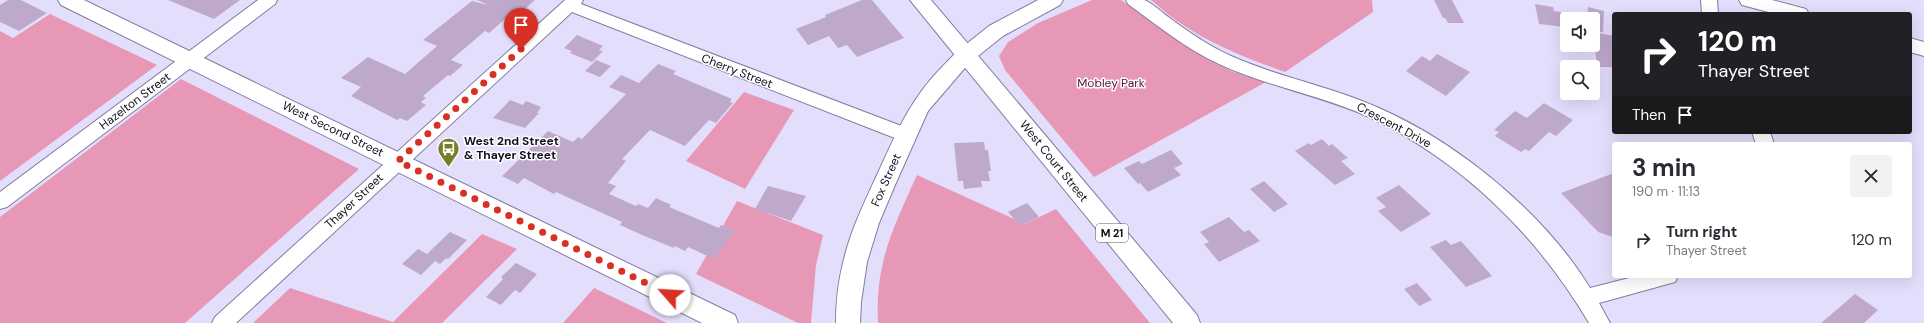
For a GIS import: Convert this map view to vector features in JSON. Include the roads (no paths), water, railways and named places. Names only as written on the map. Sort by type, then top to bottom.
[{"type":"street","name":"West Second Street","points":[[68,0],[726,323]]},
{"type":"street","name":"Hazelton Street","points":[[0,202],[269,0]]},
{"type":"street","name":"West Court Street","points":[[920,0],[1188,323]]},
{"type":"street","name":"Fox Street","points":[[848,323],[849,286],[864,229],[906,134],[918,112],[929,96],[966,55],[996,31],[1053,0]]},
{"type":"street","name":"Crescent Drive","points":[[1134,0],[1200,46],[1223,59],[1248,69],[1313,89],[1360,106],[1390,120],[1437,148],[1482,182],[1534,231],[1567,270],[1586,298],[1600,323]]},
{"type":"street","points":[[1709,0],[1710,12]]},
{"type":"street","points":[[1749,0],[1792,12]]},
{"type":"street","name":"Cherry Street","points":[[572,3],[906,134]]},
{"type":"street","name":"Thayer Street","points":[[222,323],[572,3]]},
{"type":"street","points":[[1912,46],[1924,49]]},
{"type":"street","points":[[1586,298],[1661,278]]},
{"type":"place","name":"West 2nd Street & Thayer Street","points":[[448,168]]},
{"type":"park label","name":"Mobley Park","points":[[1111,83]]}]
